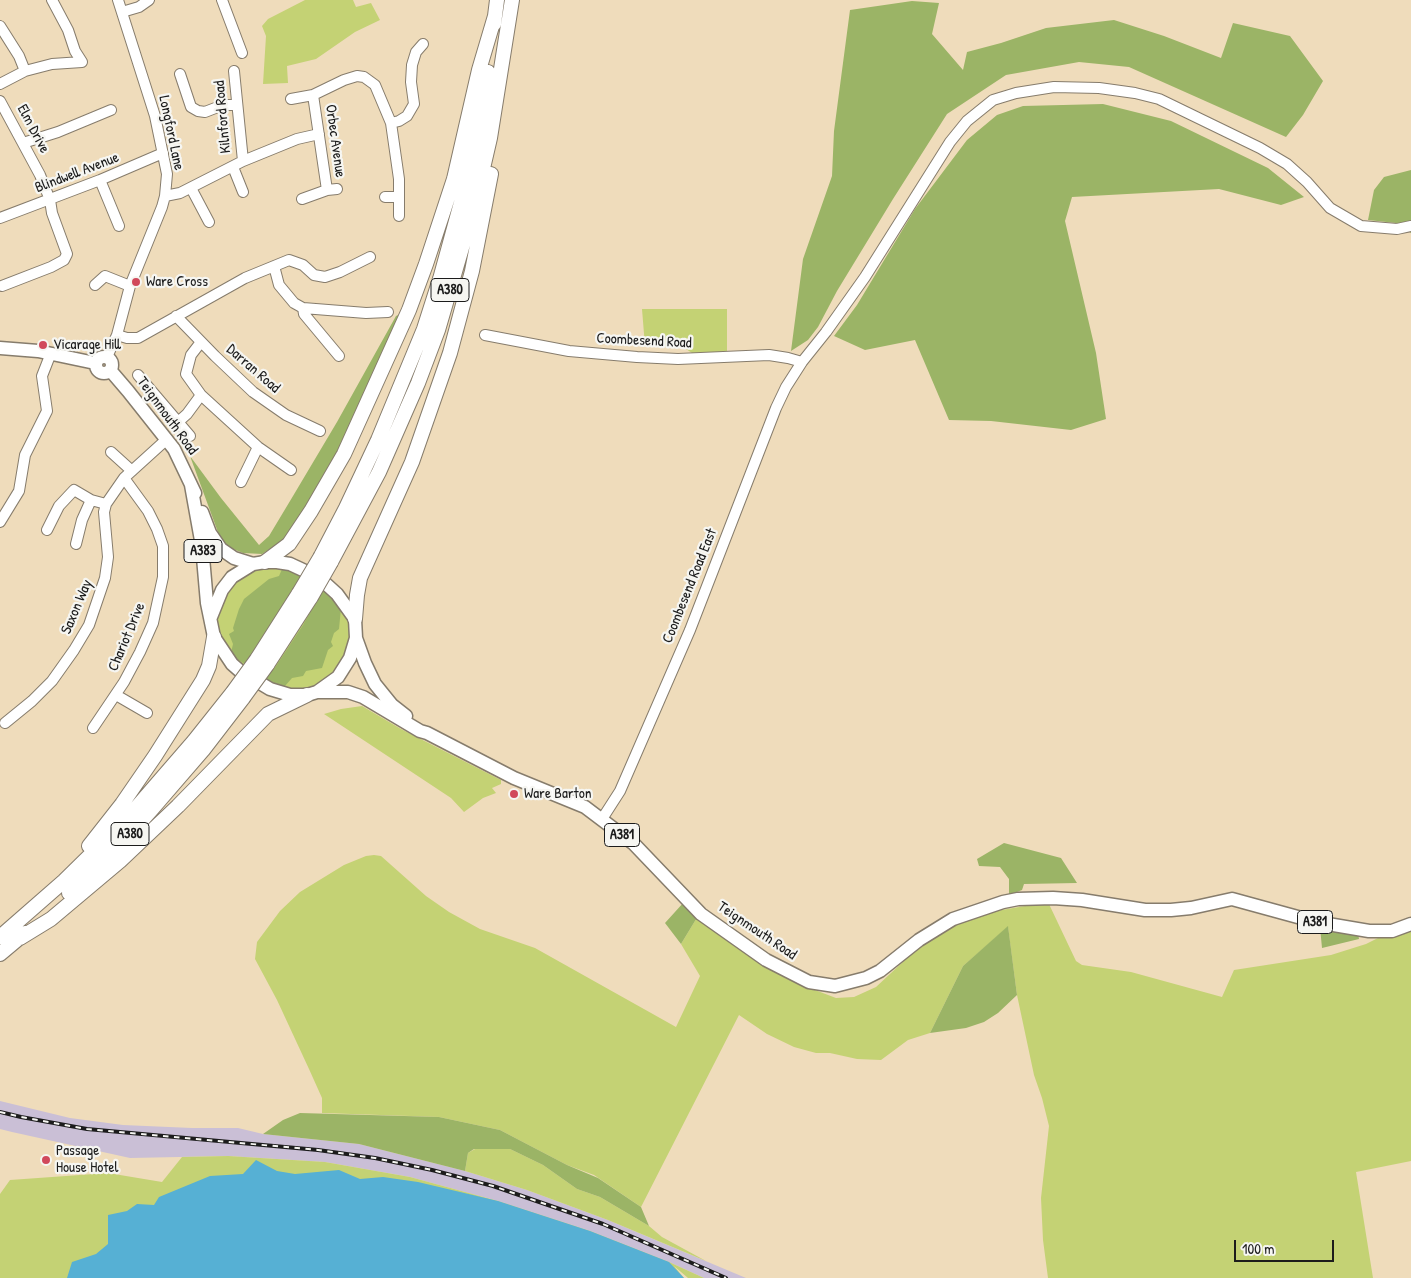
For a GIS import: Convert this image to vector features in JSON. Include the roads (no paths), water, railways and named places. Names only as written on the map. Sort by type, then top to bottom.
[{"type":"highway","name":"A380","points":[[326,559],[346,508],[388,418],[413,357],[453,235],[482,111],[496,0]]},
{"type":"highway","name":"A380","points":[[0,954],[82,881],[124,840],[177,780],[262,662],[379,472],[418,383],[438,330],[476,203],[497,99],[512,0]]},
{"type":"highway","name":"A380","points":[[259,563],[290,544],[311,511],[339,462],[409,310],[454,180],[479,70],[495,16]]},
{"type":"highway","name":"A380","points":[[355,620],[357,590],[360,578],[392,510],[419,443],[440,384],[460,318],[472,271],[489,187],[497,136],[497,99]]},
{"type":"highway","name":"A380","points":[[34,909],[99,834],[155,756],[203,680],[209,666],[214,637]]},
{"type":"highway","name":"A380","points":[[20,938],[51,919],[120,861],[178,806],[268,714],[312,694]]},
{"type":"highway","name":"A380","points":[[0,937],[34,909],[123,823],[238,695]]},
{"type":"main road","name":"A383","points":[[0,348],[51,353],[95,363],[96,368],[100,372],[105,373],[110,370],[112,363],[107,357]]},
{"type":"main road","points":[[95,363],[100,357],[107,357]]},
{"type":"main road","name":"Teignmouth Road","points":[[110,370],[167,439],[179,458],[198,500],[210,533],[221,549],[234,558],[259,563]]},
{"type":"main road","name":"Teignmouth Road","points":[[191,485],[202,546],[207,603],[211,618]]},
{"type":"main road","points":[[283,562],[297,567],[326,584],[340,598],[355,620],[356,638],[350,658],[342,672],[333,682],[312,694],[290,695],[270,689],[240,671],[226,656],[214,637],[211,618],[226,583],[238,573],[259,563],[283,562]]},
{"type":"main road","name":"Teignmouth Road","points":[[356,638],[370,676],[383,695],[427,733]]},
{"type":"main road","name":"Teignmouth Road","points":[[312,694],[338,692],[355,694],[371,701],[420,731],[514,778],[584,807],[634,844],[701,914],[766,960],[809,982],[835,986],[849,984],[866,978],[880,971],[938,927],[953,919],[1003,902],[1018,899],[1054,898],[1145,910],[1171,910],[1191,908],[1232,899],[1316,922],[1369,931],[1392,931],[1411,924]]},
{"type":"street","points":[[0,84],[25,71],[52,64],[82,62],[75,51],[68,30],[52,0]]},
{"type":"street","name":"Longford Lane","points":[[107,357],[117,335],[130,286],[156,225],[165,196],[166,174],[155,116],[118,0]]},
{"type":"street","points":[[122,12],[139,7],[149,0]]},
{"type":"street","points":[[222,0],[242,53]]},
{"type":"street","points":[[0,26],[19,56],[25,71]]},
{"type":"street","points":[[391,123],[407,116],[414,104],[411,82],[412,65],[420,48],[405,48]]},
{"type":"street","name":"Kilnford Road","points":[[234,71],[243,161]]},
{"type":"street","points":[[180,74],[187,84],[191,107],[198,111],[205,112],[223,105],[236,104]]},
{"type":"street","points":[[291,99],[313,95],[352,77],[364,77],[375,85],[391,123],[399,179],[399,216]]},
{"type":"street","name":"Coombesend Road East","points":[[602,819],[620,791],[690,630],[776,408],[802,362],[865,277],[950,142],[967,121],[993,100],[1016,93],[1054,87],[1099,88],[1135,93],[1159,100],[1260,148],[1287,164],[1308,182],[1330,208],[1361,226],[1397,229],[1411,226]]},
{"type":"street","name":"Orbec Avenue","points":[[302,199],[332,190],[319,134],[313,95]]},
{"type":"street","name":"Elm Drive","points":[[0,101],[40,175],[67,254],[64,260],[51,267],[2,286]]},
{"type":"street","points":[[23,143],[58,132],[110,110]]},
{"type":"street","points":[[165,196],[180,193],[243,161],[297,139],[319,134]]},
{"type":"street","name":"Blindwell Avenue","points":[[0,218],[50,200],[163,153]]},
{"type":"street","points":[[233,167],[243,192]]},
{"type":"street","points":[[100,180],[119,226]]},
{"type":"street","points":[[191,188],[209,222]]},
{"type":"street","points":[[385,197],[398,196]]},
{"type":"street","points":[[117,335],[127,338],[138,338],[245,278],[289,260],[303,265],[314,275],[325,277],[340,272],[370,257]]},
{"type":"street","points":[[274,266],[279,285],[294,303],[303,308],[347,312],[388,312]]},
{"type":"street","points":[[95,285],[105,276],[130,286]]},
{"type":"street","points":[[303,308],[304,314],[339,356]]},
{"type":"street","name":"Darran Road","points":[[176,316],[253,392],[286,415],[320,431]]},
{"type":"street","name":"Coombesend Road","points":[[485,335],[569,351],[637,357],[710,359],[746,355],[769,355],[802,362]]},
{"type":"street","points":[[201,342],[191,355],[186,374],[201,395],[258,447],[290,470]]},
{"type":"street","points":[[0,522],[19,492],[25,455],[47,411],[42,376],[51,353]]},
{"type":"street","points":[[138,375],[190,436]]},
{"type":"street","points":[[178,422],[187,414],[201,395]]},
{"type":"street","points":[[47,530],[59,506],[74,490],[91,500],[106,504],[128,475],[167,439]]},
{"type":"street","points":[[241,482],[258,447]]},
{"type":"street","name":"Chariot Drive","points":[[93,728],[116,695],[140,652],[153,623],[162,577],[162,546],[157,529],[128,475],[111,452]]},
{"type":"street","points":[[76,544],[82,520],[91,500]]},
{"type":"street","name":"Saxon Way","points":[[6,723],[52,681],[89,625],[101,594],[108,557],[104,512],[106,504]]},
{"type":"street","name":"Chariot Drive","points":[[116,695],[147,713]]},
{"type":"water","points":[[256,1160],[277,1171],[295,1174],[339,1170],[360,1179],[383,1177],[418,1182],[498,1201],[590,1231],[669,1262],[684,1278],[67,1278],[72,1262],[96,1254],[108,1244],[108,1215],[127,1211],[137,1204],[154,1205],[159,1197],[210,1176],[243,1174]]},
{"type":"railway","points":[[0,1112],[87,1129],[318,1150],[375,1158],[432,1170],[493,1186],[603,1224],[726,1278]]},
{"type":"place","name":"Ware Cross","points":[[136,282]]},
{"type":"place","name":"Vicarage Hill","points":[[43,345]]},
{"type":"place","name":"Ware Barton","points":[[514,794]]},
{"type":"place","name":"Passage House Hotel","points":[[46,1160]]}]
